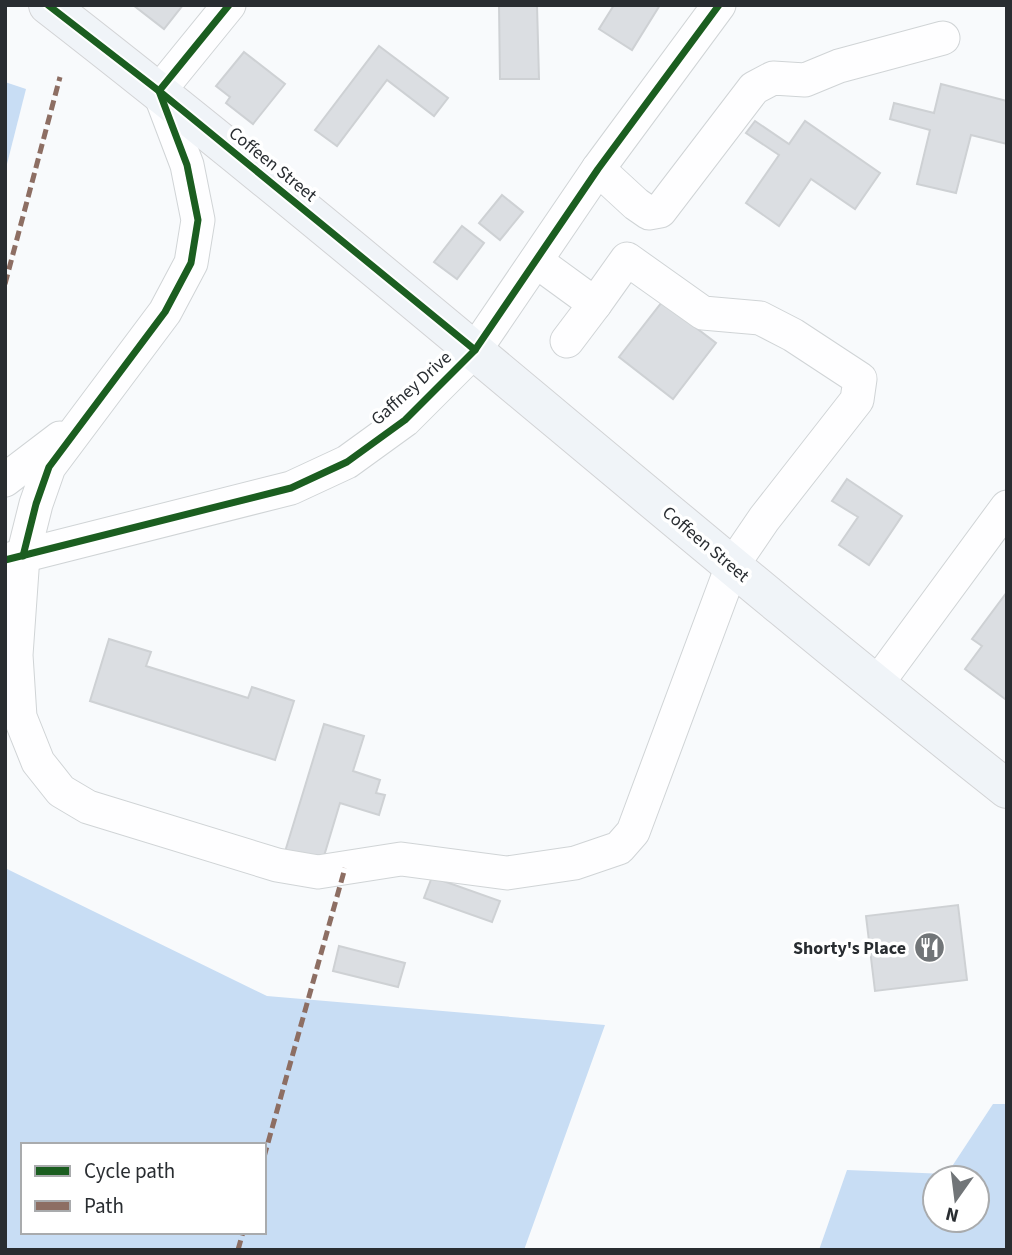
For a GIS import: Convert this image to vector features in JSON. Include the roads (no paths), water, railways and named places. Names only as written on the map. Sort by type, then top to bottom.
[{"type":"main road","name":"Coffeen Street","points":[[67,11],[159,91],[475,350],[732,566],[1006,788]]},
{"type":"street","points":[[229,5],[159,91],[187,165],[198,220],[191,263],[165,312],[49,467],[14,558],[20,718],[38,762],[61,791],[88,807],[277,865],[318,872],[401,859],[508,873],[575,863],[619,848],[634,831],[732,566],[764,519],[857,400],[860,379],[793,335],[760,318],[703,313],[627,259],[567,341]]},
{"type":"street","name":"Gaffney Drive","points":[[14,558],[291,488],[347,462],[405,420],[475,350],[597,169],[719,5]]},
{"type":"street","points":[[597,169],[636,205],[649,212],[660,211],[754,88],[773,78],[805,80],[839,66],[943,38]]},
{"type":"street","points":[[536,261],[595,304]]},
{"type":"street","points":[[5,480],[86,416]]},
{"type":"street","points":[[876,685],[1007,507]]},
{"type":"place","name":"Shorty's Place","points":[[929,948]]}]
